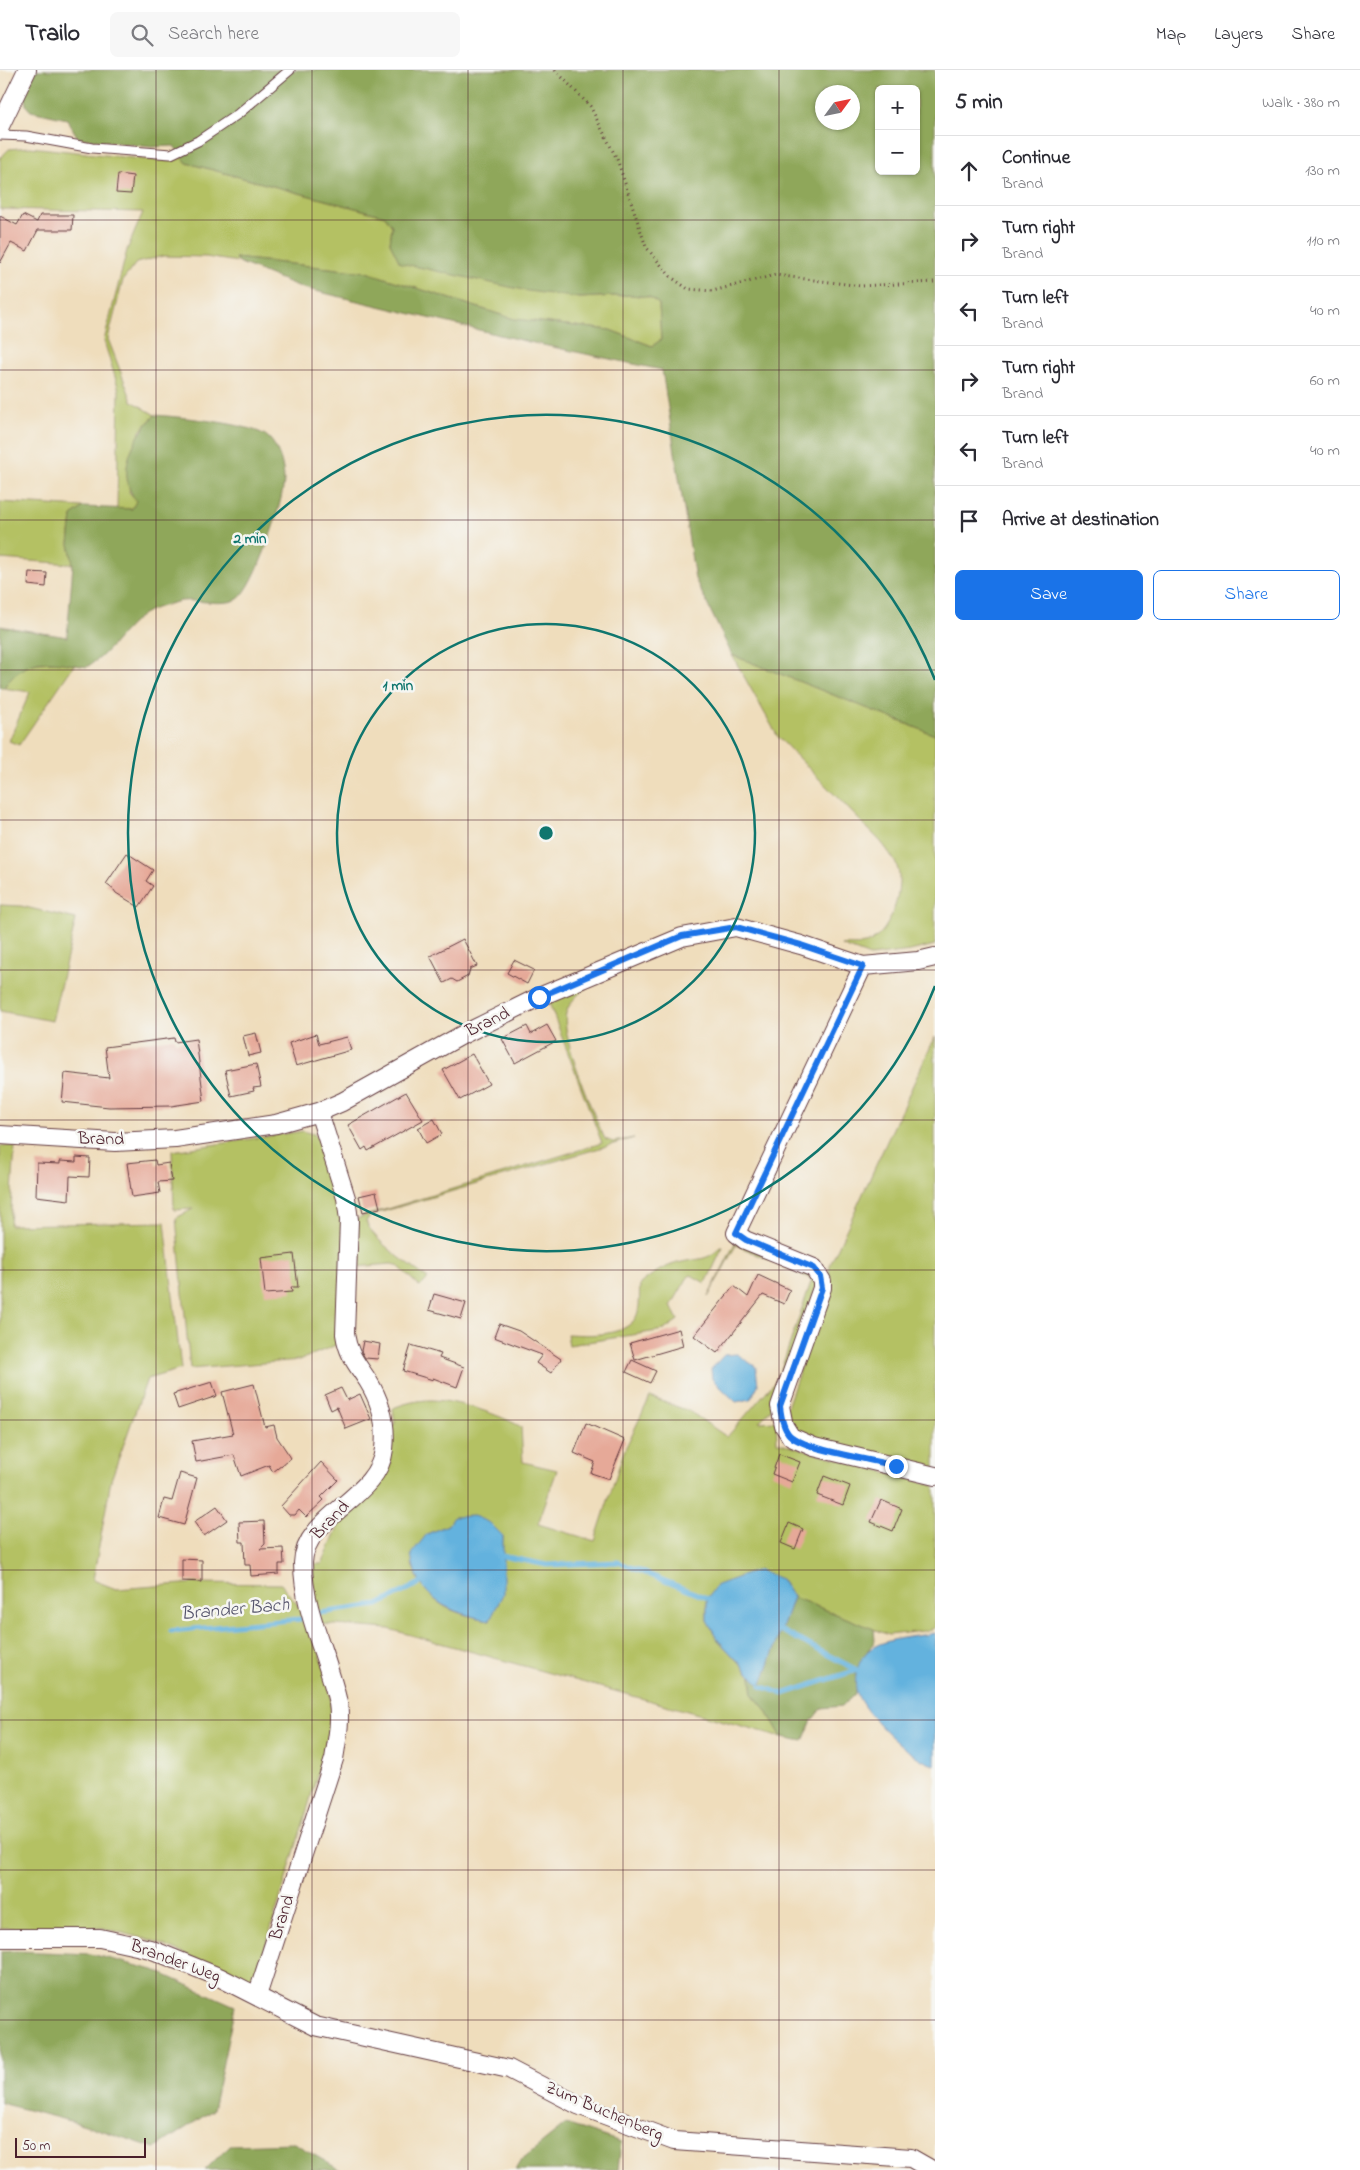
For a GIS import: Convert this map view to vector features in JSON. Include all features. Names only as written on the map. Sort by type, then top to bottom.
[{"type":"street","points":[[0,126],[27,70]]},
{"type":"street","name":"Brand","points":[[0,1135],[115,1142],[175,1139],[276,1124],[319,1112],[342,1102],[462,1035],[539,997],[682,936],[736,927],[801,945],[863,966],[918,961],[935,956]]},
{"type":"street","points":[[863,966],[736,1233],[746,1240],[814,1268],[822,1281],[822,1288],[780,1406],[784,1426],[791,1437],[814,1447],[935,1476]]},
{"type":"street","name":"Brand","points":[[257,1996],[334,1759],[339,1725],[338,1704],[312,1617],[303,1561],[311,1540],[322,1526],[365,1487],[375,1474],[383,1461],[385,1447],[383,1415],[380,1404],[351,1356],[347,1345],[349,1220],[346,1198],[319,1112]]},
{"type":"street","name":"Brander Weg","points":[[0,1938],[100,1938],[150,1949],[219,1977],[257,1996]]},
{"type":"street","name":"Zum Buchenberg","points":[[257,1996],[315,2026],[509,2069],[578,2105],[674,2141],[911,2158],[932,2170]]},
{"type":"lane","points":[[0,135],[26,136],[92,148],[171,154],[198,141],[238,114],[290,70]]},
{"type":"path","points":[[555,70],[590,106],[618,159],[646,247],[671,277],[688,289],[713,291],[775,275],[861,286],[935,282]]},
{"type":"green space","points":[[36,70],[935,70],[935,735],[732,655],[695,579],[662,370],[529,342],[303,288],[238,262],[235,258],[366,272],[514,319],[610,330],[652,346],[661,340],[659,304],[649,297],[631,295],[580,298],[528,291],[400,263],[390,243],[392,226],[385,216],[187,163],[174,146],[151,147],[78,138],[67,119],[31,111],[27,107],[26,97]]},
{"type":"green space","points":[[30,147],[151,160],[170,161],[183,157],[187,163],[385,216],[392,226],[390,243],[580,298],[631,295],[649,297],[659,304],[661,340],[652,346],[610,330],[514,319],[366,272],[235,258],[238,262],[206,257],[163,256],[136,263],[123,280],[108,339],[132,401],[155,415],[140,431],[129,492],[137,501],[132,509],[117,509],[119,390],[104,341],[127,250],[143,212],[0,209],[0,158],[9,149]]},
{"type":"green space","points":[[155,415],[181,417],[249,428],[269,438],[276,447],[283,469],[284,480],[274,525],[253,579],[238,599],[232,601],[218,603],[181,601],[149,611],[137,619],[103,655],[87,667],[40,662],[22,670],[3,688],[0,688],[0,626],[67,637],[73,564],[69,544],[72,516],[83,507],[132,509],[136,501],[127,479],[129,456],[140,434]]},
{"type":"green space","points":[[0,502],[83,507],[72,516],[69,544],[73,564],[0,559]]},
{"type":"green space","points":[[732,655],[935,735],[935,945],[910,951],[870,956],[841,945],[868,943],[882,931],[892,914],[898,894],[899,871],[893,858],[881,842],[778,737]]},
{"type":"green space","points":[[64,662],[74,665],[19,745],[9,741],[30,692],[3,688],[10,679],[29,665]]},
{"type":"green space","points":[[0,905],[21,906],[76,919],[52,1021],[0,1011]]},
{"type":"green space","points":[[583,983],[585,989],[574,999],[566,1013],[568,1039],[579,1076],[605,1139],[613,1142],[634,1138],[371,1215],[366,1221],[376,1237],[393,1253],[428,1279],[420,1287],[397,1265],[355,1267],[356,1220],[361,1217],[602,1143],[548,1000]]},
{"type":"green space","points":[[935,1037],[935,1469],[795,1435],[784,1416],[826,1293],[830,1265]]},
{"type":"green space","points":[[303,1131],[314,1134],[322,1145],[345,1230],[339,1339],[336,1345],[300,1360],[190,1369],[176,1218],[193,1209],[174,1210],[172,1151]]},
{"type":"green space","points":[[0,1146],[15,1146],[10,1225],[165,1222],[181,1369],[147,1379],[111,1480],[93,1580],[116,1589],[196,1583],[281,1584],[312,1623],[331,1696],[330,1728],[257,1974],[245,1980],[154,1941],[103,1928],[0,1928]]},
{"type":"green space","points":[[735,1243],[807,1271],[817,1284],[774,1406],[759,1422],[776,1421],[777,1442],[935,1486],[935,1628],[888,1635],[793,1597],[781,1579],[707,1598],[707,1620],[718,1640],[751,1676],[753,1695],[766,1710],[782,1737],[389,1629],[322,1624],[317,1612],[310,1564],[322,1564],[337,1529],[352,1507],[395,1424],[393,1408],[417,1401],[441,1401],[478,1409],[513,1422],[521,1427],[523,1462],[557,1470],[538,1524],[595,1541],[624,1451],[650,1397],[689,1411],[727,1437],[778,1378],[812,1279],[736,1245],[708,1297]],"holes":[[[448,1525],[503,1536],[502,1556],[490,1620],[463,1614],[442,1605],[426,1589],[412,1565],[427,1534]]]},
{"type":"green space","points":[[723,1247],[705,1283],[691,1275],[688,1277],[671,1306],[678,1320],[664,1330],[569,1345],[567,1334],[607,1333],[627,1327],[634,1320],[638,1312],[640,1284],[654,1273],[676,1263],[707,1257]]},
{"type":"green space","points":[[793,1597],[874,1629],[875,1641],[865,1654],[860,1665],[856,1693],[842,1706],[822,1708],[812,1720],[803,1741],[782,1737],[766,1710],[753,1695],[751,1676],[761,1686]]},
{"type":"green space","points":[[0,1952],[91,1954],[154,1970],[235,2006],[213,2110],[155,2148],[82,2124],[0,2103]]},
{"type":"green space","points":[[566,2124],[621,2142],[618,2170],[515,2170],[521,2160]]},
{"type":"green space","points":[[294,2143],[340,2170],[205,2170],[230,2145]]},
{"type":"water","points":[[737,1354],[756,1367],[758,1385],[751,1399],[736,1402],[712,1379],[711,1369],[724,1355]]},
{"type":"water","points":[[474,1516],[490,1523],[503,1536],[503,1594],[490,1620],[461,1613],[437,1601],[420,1582],[414,1569],[411,1554],[427,1534],[448,1525],[453,1517]]},
{"type":"water","points":[[758,1570],[781,1579],[793,1597],[761,1686],[718,1640],[707,1620],[707,1598],[717,1585]]},
{"type":"water","points":[[935,1633],[935,1765],[915,1755],[890,1736],[861,1702],[855,1683],[860,1661],[872,1648],[889,1641]]},
{"type":"building","points":[[118,174],[133,176],[131,194],[116,193]]},
{"type":"building","points":[[23,215],[37,222],[40,215],[73,215],[72,230],[38,230],[27,251],[11,243],[0,263],[0,216],[17,225]]},
{"type":"building","points":[[29,572],[47,573],[46,587],[28,585]]},
{"type":"building","points":[[127,853],[153,870],[146,881],[153,886],[139,907],[116,893],[106,884]]},
{"type":"building","points":[[463,939],[477,966],[470,969],[468,976],[457,982],[452,979],[444,983],[430,956]]},
{"type":"building","points":[[514,960],[534,970],[527,984],[507,973]]},
{"type":"building","points":[[547,1025],[556,1041],[515,1063],[502,1039],[527,1026],[531,1034]]},
{"type":"building","points":[[256,1033],[261,1053],[248,1056],[243,1036]]},
{"type":"building","points":[[316,1034],[319,1044],[347,1037],[351,1050],[296,1066],[289,1043]]},
{"type":"building","points":[[174,1038],[175,1042],[196,1039],[204,1101],[171,1106],[109,1107],[62,1102],[65,1073],[109,1078],[105,1047]]},
{"type":"building","points":[[472,1054],[489,1084],[460,1100],[443,1070]]},
{"type":"building","points":[[256,1064],[261,1087],[253,1088],[254,1091],[231,1096],[225,1070]]},
{"type":"building","points":[[406,1092],[423,1120],[368,1151],[366,1147],[362,1150],[348,1125]]},
{"type":"building","points":[[434,1119],[442,1134],[426,1143],[418,1128]]},
{"type":"building","points":[[76,1157],[90,1158],[89,1177],[70,1176],[69,1200],[36,1196],[37,1163],[60,1164],[60,1161],[76,1162]]},
{"type":"building","points":[[155,1160],[156,1165],[169,1163],[172,1181],[158,1182],[160,1193],[132,1197],[127,1163]]},
{"type":"building","points":[[376,1192],[380,1208],[363,1212],[359,1196]]},
{"type":"building","points":[[294,1254],[298,1287],[291,1287],[292,1292],[265,1294],[261,1258]]},
{"type":"building","points":[[758,1275],[790,1290],[784,1304],[763,1295],[717,1353],[694,1336],[734,1286],[748,1297]]},
{"type":"building","points":[[434,1294],[466,1303],[461,1319],[429,1310]]},
{"type":"building","points":[[499,1324],[519,1331],[561,1359],[551,1373],[536,1363],[542,1355],[494,1337]]},
{"type":"building","points":[[679,1329],[683,1346],[635,1360],[630,1343]]},
{"type":"building","points":[[363,1341],[380,1344],[378,1359],[365,1358],[361,1351]]},
{"type":"building","points":[[411,1345],[441,1354],[439,1358],[464,1367],[457,1387],[433,1378],[433,1380],[403,1371]]},
{"type":"building","points":[[632,1360],[656,1371],[650,1383],[626,1372]]},
{"type":"building","points":[[212,1382],[217,1396],[178,1409],[173,1394]]},
{"type":"building","points":[[254,1384],[265,1427],[274,1425],[277,1437],[291,1458],[273,1472],[269,1465],[241,1476],[234,1455],[196,1462],[192,1441],[233,1434],[222,1392]]},
{"type":"building","points":[[341,1388],[347,1400],[360,1394],[371,1419],[346,1429],[337,1407],[331,1410],[325,1395]]},
{"type":"building","points":[[586,1423],[625,1440],[609,1479],[591,1473],[595,1462],[574,1453]]},
{"type":"building","points":[[779,1454],[800,1462],[792,1482],[772,1474]]},
{"type":"building","points":[[321,1462],[338,1480],[321,1497],[324,1500],[306,1517],[299,1510],[295,1515],[289,1515],[281,1506]]},
{"type":"building","points":[[180,1473],[197,1478],[184,1525],[159,1518],[164,1499],[172,1501]]},
{"type":"building","points":[[824,1476],[850,1486],[843,1505],[817,1495]]},
{"type":"building","points":[[881,1500],[902,1509],[893,1531],[871,1522]]},
{"type":"building","points":[[217,1506],[227,1520],[204,1536],[194,1522]]},
{"type":"building","points":[[264,1521],[265,1544],[260,1549],[283,1548],[284,1564],[279,1564],[279,1574],[251,1576],[250,1565],[245,1565],[244,1542],[240,1542],[239,1522]]},
{"type":"building","points":[[789,1523],[803,1529],[795,1549],[781,1543]]},
{"type":"building","points":[[182,1559],[202,1560],[202,1582],[182,1581]]},
{"type":"waterway","name":"Brander Bach","points":[[502,1556],[547,1565],[618,1562],[707,1598]]},
{"type":"waterway","name":"Brander Bach","points":[[320,1613],[378,1605],[420,1583]]},
{"type":"waterway","name":"Brander Bach","points":[[171,1631],[301,1619]]},
{"type":"waterway","name":"Brander Bach","points":[[780,1630],[857,1670]]},
{"type":"waterway","name":"Brander Bach","points":[[761,1686],[783,1694],[857,1670]]},
{"type":"route","points":[[539,997],[682,936],[736,927],[801,945],[863,966],[736,1233],[746,1240],[814,1268],[822,1281],[822,1288],[780,1406],[784,1426],[791,1437],[814,1447],[896,1466]]}]
